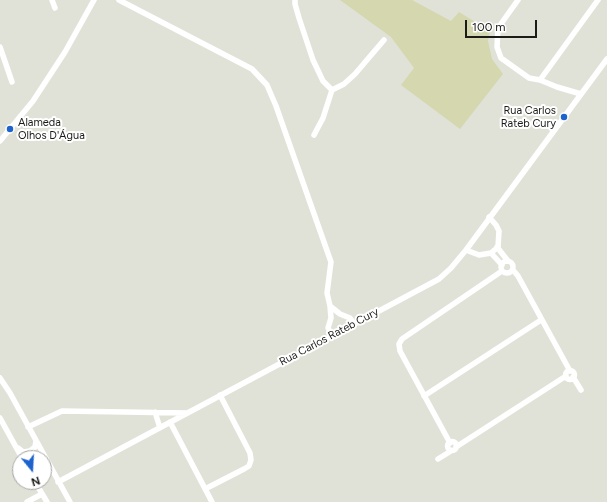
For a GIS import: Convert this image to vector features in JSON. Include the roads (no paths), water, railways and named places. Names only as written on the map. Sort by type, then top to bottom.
[{"type":"street","points":[[52,0],[55,8]]},
{"type":"street","points":[[0,141],[33,101],[65,52],[94,0]]},
{"type":"street","points":[[119,0],[252,69],[267,85],[276,106],[331,262],[327,293],[331,318],[328,328],[332,335]]},
{"type":"street","points":[[296,0],[295,4],[298,18],[313,60],[323,81],[332,90]]},
{"type":"street","points":[[518,0],[498,28],[497,47],[500,58],[529,78],[540,80],[581,94]]},
{"type":"street","points":[[540,80],[598,0]]},
{"type":"street","points":[[314,135],[323,118],[332,90],[344,84],[384,40]]},
{"type":"street","points":[[0,47],[12,82]]},
{"type":"street","name":"Rua Carlos Rateb Cury","points":[[58,482],[439,279],[451,268],[466,250],[607,58]]},
{"type":"street","points":[[466,250],[479,255],[491,253],[497,247],[500,232],[489,217]]},
{"type":"street","points":[[497,247],[512,265],[513,270],[518,276],[570,371],[574,373],[573,377],[581,390]]},
{"type":"street","points":[[491,253],[506,274],[513,270]]},
{"type":"street","points":[[454,449],[448,446],[450,443],[400,351],[399,344],[402,339],[502,268],[504,262],[508,261]]},
{"type":"street","points":[[330,306],[340,314],[350,318],[354,324]]},
{"type":"street","points":[[331,318],[340,314]]},
{"type":"street","points":[[424,396],[542,320]]},
{"type":"street","points":[[438,459],[566,376],[566,372],[570,371]]},
{"type":"street","points":[[566,376],[568,379],[573,377]]},
{"type":"street","points":[[0,378],[41,450]]},
{"type":"street","points":[[205,489],[249,466],[251,460],[250,453],[220,395]]},
{"type":"street","points":[[28,427],[62,411],[187,413]]},
{"type":"street","points":[[154,412],[160,428]]},
{"type":"street","points":[[0,418],[18,450]]},
{"type":"street","points":[[170,422],[212,502]]},
{"type":"street","points":[[16,447],[23,452],[30,451],[35,447],[36,441]]},
{"type":"street","points":[[52,470],[70,502]]},
{"type":"street","points":[[40,490],[47,502]]},
{"type":"street","points":[[26,502],[42,494]]},
{"type":"place","name":"Rua Carlos Rateb Cury","points":[[564,117]]},
{"type":"place","name":"Alameda Olhos D'Água","points":[[10,129]]}]
